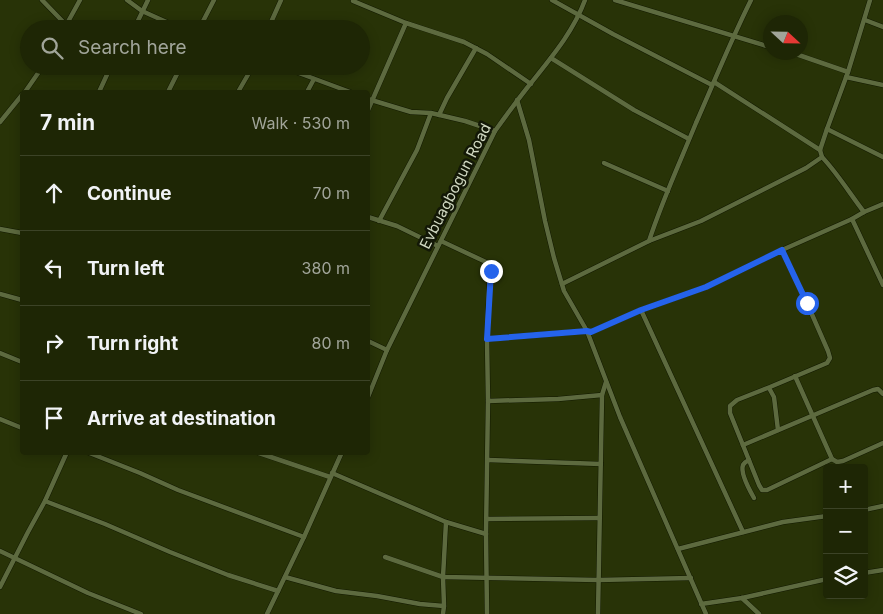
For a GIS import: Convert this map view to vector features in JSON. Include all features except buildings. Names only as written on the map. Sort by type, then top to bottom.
[{"type":"street","points":[[42,0],[59,20]]},
{"type":"street","points":[[69,20],[80,0]]},
{"type":"street","points":[[127,0],[142,11],[162,20]]},
{"type":"street","points":[[138,20],[148,0]]},
{"type":"street","points":[[204,20],[214,0]]},
{"type":"street","points":[[272,20],[281,0]]},
{"type":"street","points":[[552,0],[579,16],[713,84],[820,150]]},
{"type":"street","name":"Evbuagbogun Road","points":[[370,392],[387,350],[494,131],[551,58],[579,16],[585,0]]},
{"type":"street","points":[[615,0],[763,45]]},
{"type":"street","points":[[649,241],[713,84],[751,0]]},
{"type":"street","points":[[864,212],[835,172],[822,158],[820,150],[847,75],[870,0]]},
{"type":"street","points":[[353,1],[406,23],[464,42],[487,54],[530,84]]},
{"type":"street","points":[[865,20],[883,27]]},
{"type":"street","points":[[406,23],[370,100],[411,112],[439,115],[494,131]]},
{"type":"street","points":[[439,115],[476,48]]},
{"type":"street","points":[[551,58],[634,110],[690,139]]},
{"type":"street","points":[[808,59],[847,75],[883,85]]},
{"type":"street","points":[[27,90],[37,75]]},
{"type":"street","points":[[100,90],[107,75]]},
{"type":"street","points":[[169,90],[176,75]]},
{"type":"street","points":[[239,90],[248,75]]},
{"type":"street","points":[[304,75],[344,90]]},
{"type":"street","points":[[308,90],[314,79]]},
{"type":"street","points":[[0,122],[20,99]]},
{"type":"street","points":[[517,100],[529,140],[545,221],[564,291],[587,331],[606,382],[706,614]]},
{"type":"street","points":[[379,221],[417,150],[431,114]]},
{"type":"street","points":[[827,129],[883,157]]},
{"type":"street","points":[[562,284],[649,241],[701,221],[822,158]]},
{"type":"street","points":[[604,163],[668,191]]},
{"type":"street","points":[[487,339],[591,332],[641,310],[706,287],[883,204]]},
{"type":"street","points":[[370,218],[397,226],[488,263],[490,266],[487,339],[487,614]]},
{"type":"street","points":[[852,219],[883,285]]},
{"type":"street","points":[[0,228],[20,233]]},
{"type":"street","points":[[782,250],[830,358],[827,363],[737,400],[730,406],[730,413],[759,485],[762,490],[767,490],[832,460],[837,462],[843,461],[883,443]]},
{"type":"street","points":[[877,273],[883,271]]},
{"type":"street","points":[[0,294],[20,299]]},
{"type":"street","points":[[641,310],[743,532]]},
{"type":"street","points":[[370,342],[387,350]]},
{"type":"street","points":[[0,353],[20,361]]},
{"type":"street","points":[[795,376],[832,460]]},
{"type":"street","points":[[598,614],[602,395],[606,382]]},
{"type":"street","points":[[769,388],[774,397],[778,430]]},
{"type":"street","points":[[743,445],[873,390],[878,389],[883,394]]},
{"type":"street","points":[[488,401],[558,399],[602,395]]},
{"type":"street","points":[[0,420],[20,427]]},
{"type":"street","points":[[0,587],[45,501],[66,455]]},
{"type":"street","points":[[95,455],[178,490],[304,537]]},
{"type":"street","points":[[266,455],[332,475],[446,522],[486,534]]},
{"type":"street","points":[[267,614],[341,455]]},
{"type":"street","points":[[488,460],[600,464]]},
{"type":"street","points":[[749,460],[742,467],[744,477],[754,498]]},
{"type":"street","points":[[45,501],[228,575],[278,591]]},
{"type":"street","points":[[868,509],[883,506]]},
{"type":"street","points":[[678,549],[783,522],[823,517]]},
{"type":"street","points":[[487,519],[599,518]]},
{"type":"street","points":[[443,614],[446,522]]},
{"type":"street","points":[[0,551],[88,593],[141,614]]},
{"type":"street","points":[[385,557],[443,577],[598,580],[691,578]]},
{"type":"street","points":[[868,572],[883,570]]},
{"type":"street","points":[[284,577],[336,591],[444,606]]},
{"type":"street","points":[[701,604],[742,598],[823,580]]},
{"type":"street","points":[[742,598],[759,614]]},
{"type":"route","points":[[491,271],[487,339],[591,332],[641,310],[706,287],[782,250],[807,303]]}]
